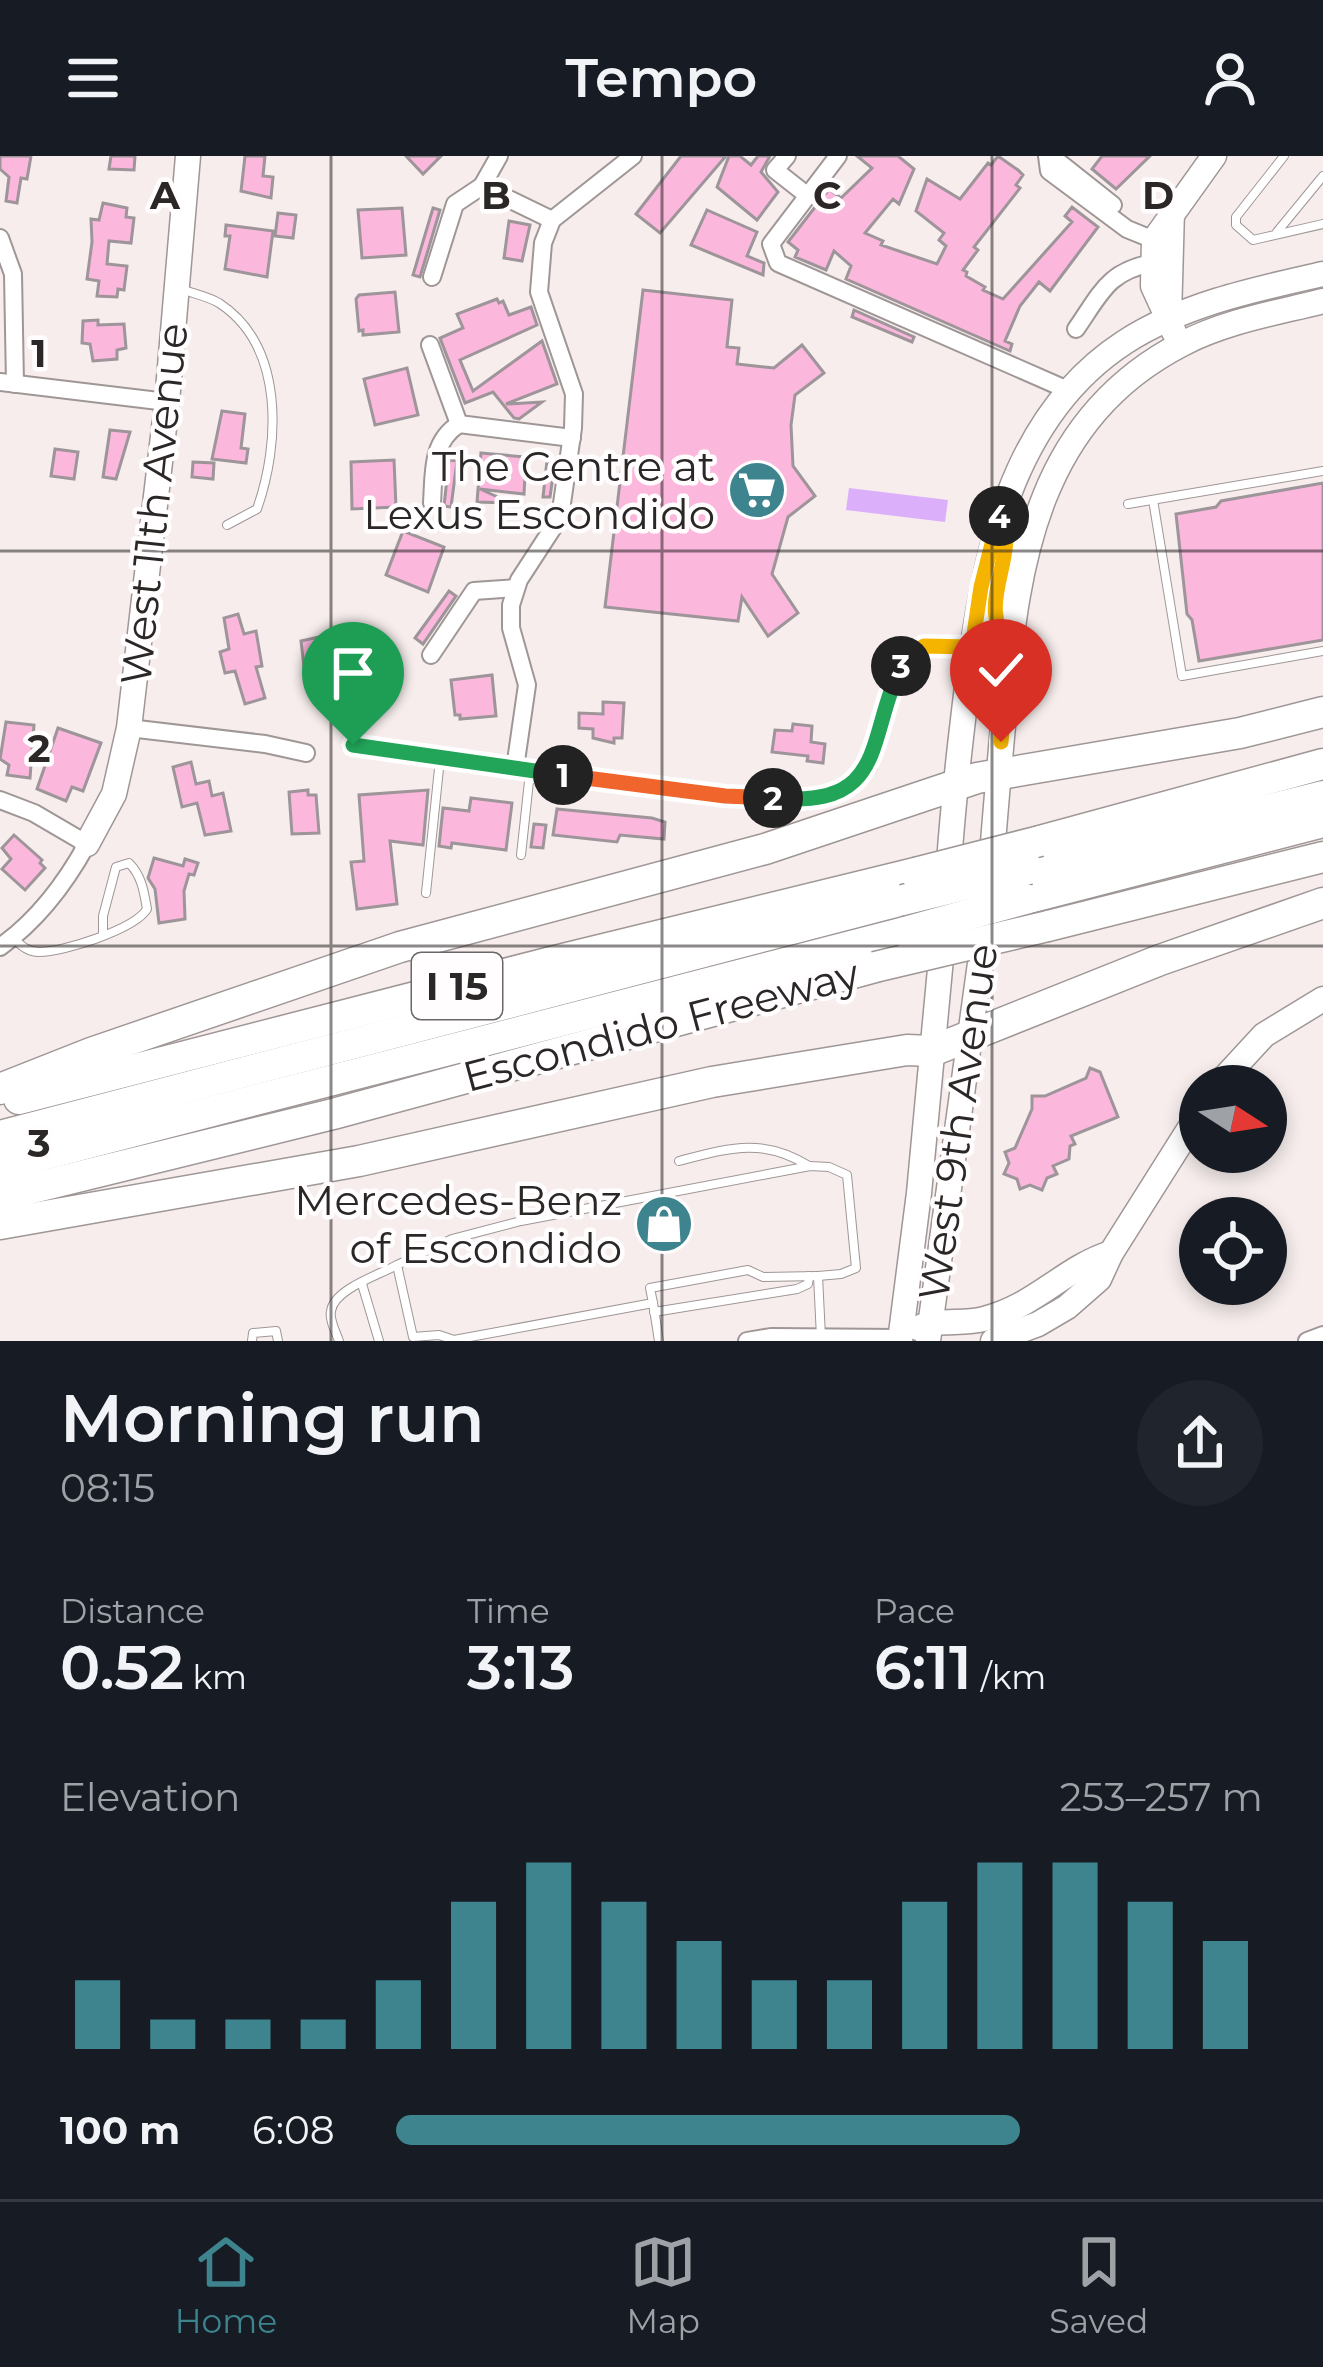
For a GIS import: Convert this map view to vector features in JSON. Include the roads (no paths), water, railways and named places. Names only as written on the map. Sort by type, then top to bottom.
[{"type":"highway","points":[[0,1089],[400,947],[765,849],[999,772],[1240,734],[1323,712]]},
{"type":"highway","name":"Escondido Freeway","points":[[0,1103],[563,959],[909,886],[1031,870],[1323,764]]},
{"type":"highway","points":[[0,1166],[905,932],[1031,870],[1323,796]]},
{"type":"highway","points":[[1031,870],[1323,822]]},
{"type":"highway","name":"Escondido Freeway","points":[[0,1196],[334,1114],[875,967],[1323,857]]},
{"type":"highway","points":[[0,1136],[909,886]]},
{"type":"highway","points":[[0,1224],[359,1161],[712,1082],[907,1050],[932,1051],[1160,960],[1323,904]]},
{"type":"main road","name":"West 11th Avenue","points":[[87,844],[114,794],[129,728],[167,402],[188,156]]},
{"type":"main road","points":[[1180,345],[1153,286],[1148,245],[1214,156]]},
{"type":"main road","points":[[1169,320],[1172,210]]},
{"type":"main road","name":"West 9th Avenue","points":[[902,1340],[954,785],[981,587],[1000,511],[1030,447],[1070,391],[1121,345],[1169,320],[1237,295],[1323,274]]},
{"type":"main road","points":[[1010,645],[1014,602],[1036,512],[1075,437],[1109,398],[1180,345],[1245,320],[1323,301]]},
{"type":"main road","points":[[1000,511],[1008,543],[994,614],[996,626],[1010,645]]},
{"type":"main road","name":"West 9th Avenue","points":[[929,1331],[988,903],[1010,645]]},
{"type":"main road","points":[[1236,1065],[1264,1035],[1323,999]]},
{"type":"main road","points":[[993,1341],[1038,1324],[1099,1279],[1179,1145]]},
{"type":"main road","points":[[902,1340],[1009,1312],[1045,1293],[1087,1261],[1111,1253]]},
{"type":"street","points":[[432,277],[455,204],[482,186],[499,156]]},
{"type":"street","points":[[523,769],[527,685],[511,628],[516,588],[560,517],[574,394],[539,292],[543,243],[552,220],[633,156]]},
{"type":"street","points":[[787,156],[776,170],[808,196]]},
{"type":"street","points":[[838,156],[771,244],[778,263],[1070,391]]},
{"type":"street","points":[[1047,157],[1135,222],[1148,245],[1114,276],[1076,329]]},
{"type":"street","points":[[482,186],[552,220]]},
{"type":"street","points":[[0,238],[13,274],[8,383],[167,402]]},
{"type":"street","points":[[430,345],[459,424]]},
{"type":"street","points":[[431,503],[436,452],[445,433],[459,424],[572,438]]},
{"type":"street","points":[[430,655],[474,591],[516,588]]},
{"type":"street","points":[[351,745],[725,796],[801,801],[827,797],[851,784],[868,766],[899,669],[910,655],[924,646],[972,647]]},
{"type":"street","points":[[129,728],[306,753]]},
{"type":"street","points":[[0,800],[34,813],[87,844],[69,877],[6,943]]},
{"type":"street","points":[[747,1341],[902,1340]]},
{"type":"lane","points":[[1284,156],[1236,217],[1242,234],[1253,240],[1323,224]]},
{"type":"lane","points":[[1276,233],[1323,176]]},
{"type":"lane","points":[[177,287],[218,302],[252,332],[268,370],[272,428],[262,494],[257,509],[227,524]]},
{"type":"lane","points":[[1128,504],[1323,470]]},
{"type":"lane","points":[[1153,500],[1182,676],[1323,651]]},
{"type":"lane","points":[[425,893],[440,758]]},
{"type":"lane","points":[[521,855],[523,769]]},
{"type":"lane","points":[[6,943],[36,952],[103,935],[138,921],[147,909],[142,883],[129,863],[116,867],[103,935]]},
{"type":"lane","points":[[680,1161],[756,1145],[783,1151],[811,1166]]},
{"type":"lane","points":[[339,1341],[330,1316],[340,1296],[452,1239],[520,1221],[811,1166],[847,1175],[856,1268],[842,1274],[763,1277],[748,1270],[650,1288],[659,1341]]},
{"type":"lane","points":[[398,1265],[413,1336],[454,1340],[796,1289],[813,1276]]},
{"type":"lane","points":[[813,1276],[821,1338]]},
{"type":"lane","points":[[362,1284],[379,1341]]},
{"type":"lane","points":[[252,1341],[253,1333],[276,1331],[278,1341]]},
{"type":"place","name":"The Centre at Lexus Escondido","points":[[757,490]]},
{"type":"place","name":"Mercedes-Benz of Escondido","points":[[664,1224]]}]
